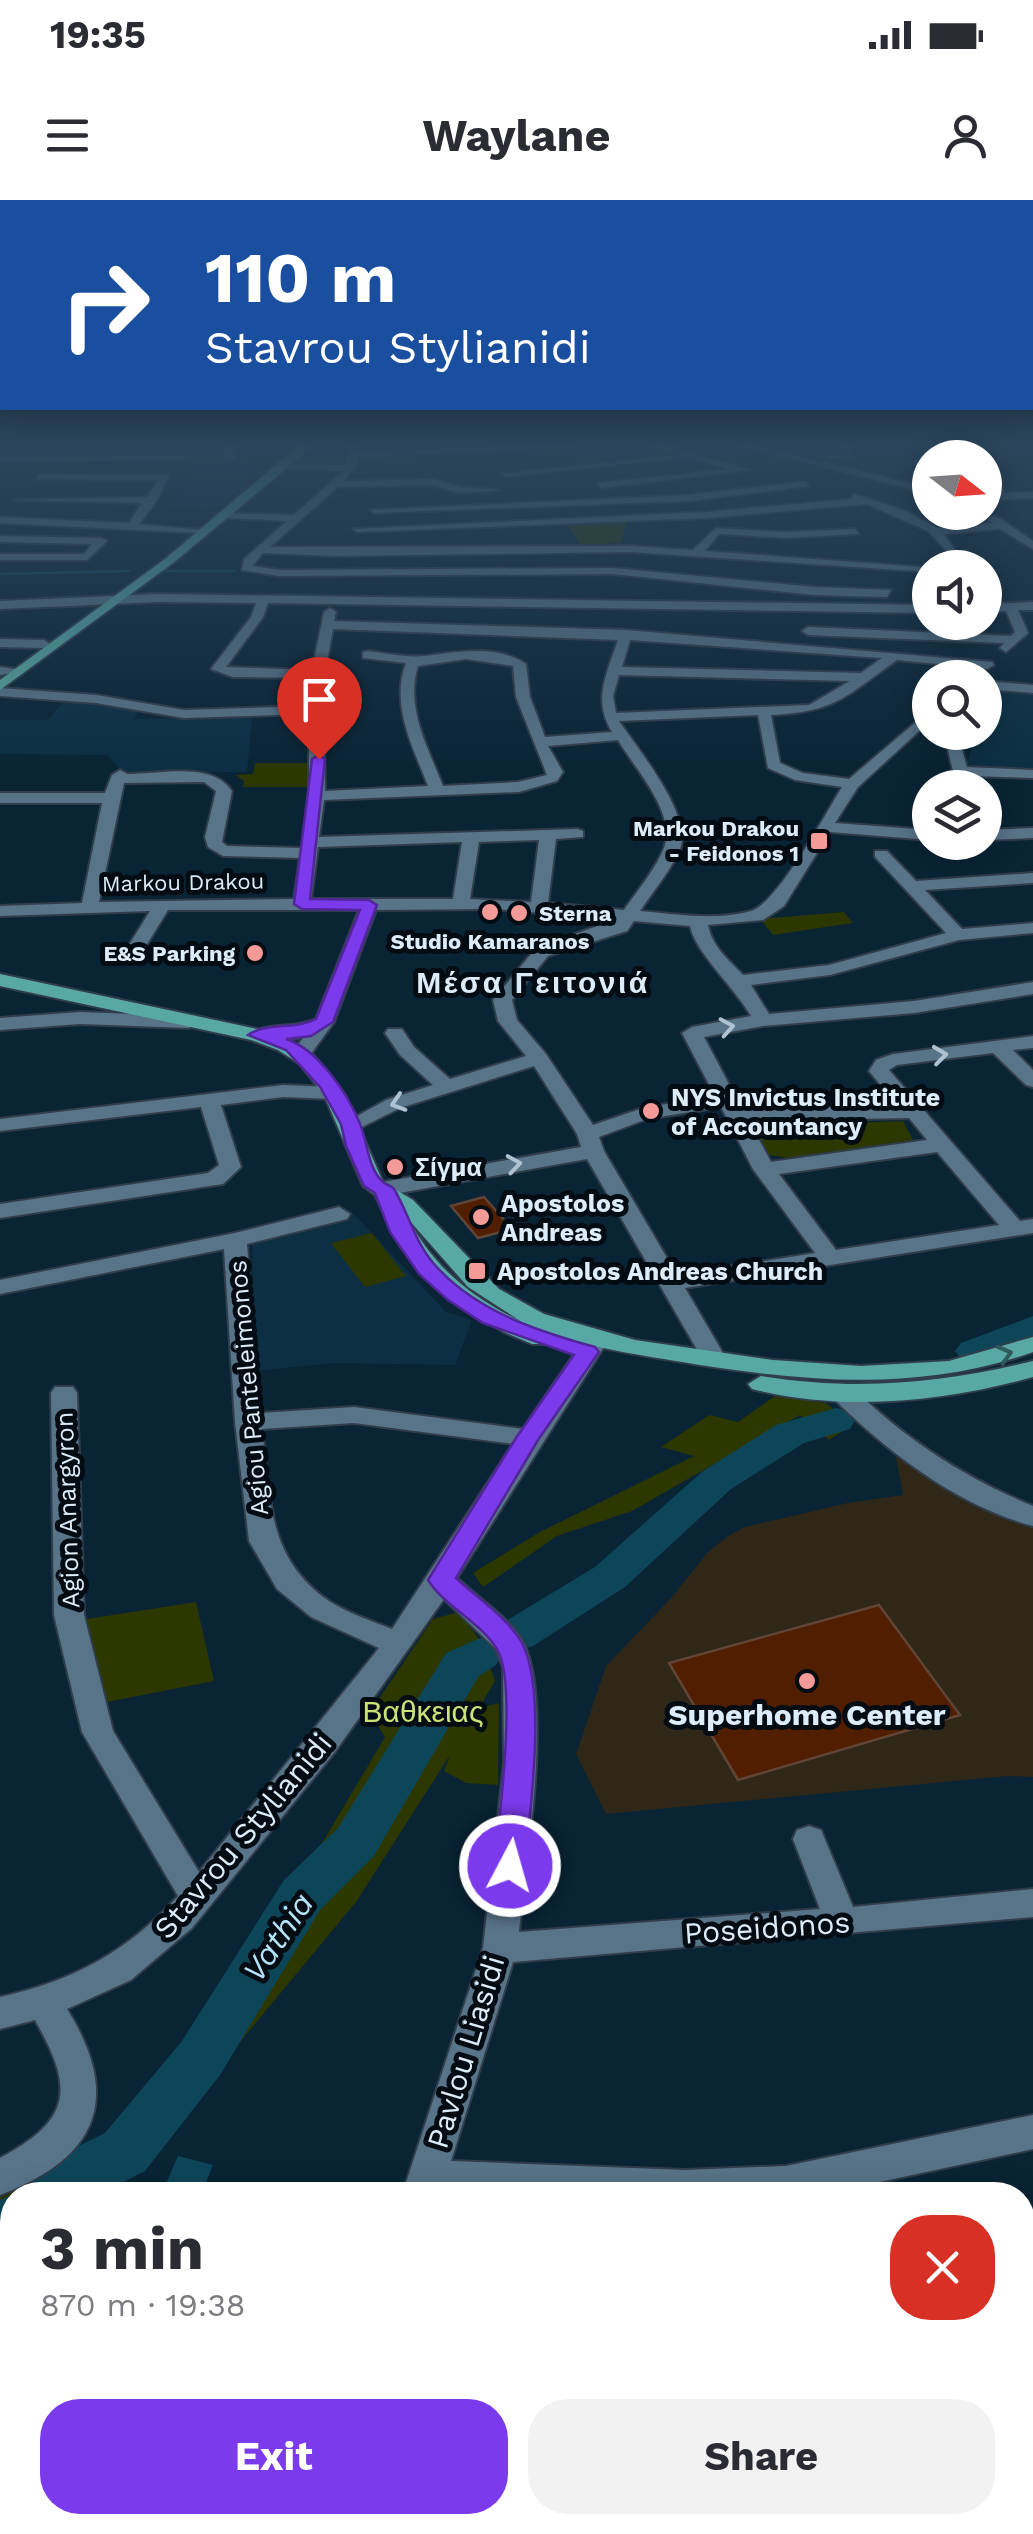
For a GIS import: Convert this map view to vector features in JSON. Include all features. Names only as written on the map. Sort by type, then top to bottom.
[{"type":"main road","points":[[2,680],[44,644],[169,552]]},
{"type":"main road","points":[[2,680],[176,552]]},
{"type":"main road","points":[[0,980],[257,1035],[292,1046],[332,1092],[352,1129],[374,1186],[383,1189],[401,1232],[427,1269],[456,1296],[491,1318],[544,1340],[812,1374],[890,1373],[977,1361],[1033,1344]]},
{"type":"main road","points":[[592,1345],[767,1386],[844,1394],[978,1381],[1033,1369]]},
{"type":"street","points":[[0,557],[88,557],[93,552]]},
{"type":"street","points":[[260,552],[245,564],[252,571],[266,573],[613,571],[815,591],[898,594]]},
{"type":"street","points":[[308,552],[414,552]]},
{"type":"street","points":[[670,574],[691,552]]},
{"type":"street","points":[[705,552],[829,561],[871,555],[912,565]]},
{"type":"street","points":[[815,591],[829,561]]},
{"type":"street","points":[[9,588],[1,605],[110,599],[263,599],[912,610]]},
{"type":"street","points":[[263,599],[247,631],[218,664],[218,669],[233,673],[317,674]]},
{"type":"street","points":[[302,904],[317,796],[317,674],[331,600]]},
{"type":"street","points":[[1002,607],[1033,606]]},
{"type":"street","points":[[993,660],[1022,632],[1010,607]]},
{"type":"street","points":[[760,642],[764,610]]},
{"type":"street","points":[[328,625],[626,634],[760,642],[942,660]]},
{"type":"street","points":[[801,631],[1016,640]]},
{"type":"street","points":[[626,634],[606,696],[610,717],[661,794],[675,835],[671,851],[631,914],[612,932],[564,942],[542,952],[513,982],[502,1000],[502,1012],[539,1058],[715,1360]]},
{"type":"street","points":[[0,643],[44,644]]},
{"type":"street","points":[[610,717],[811,709],[826,704],[896,655]]},
{"type":"street","points":[[317,796],[519,787],[552,778],[556,772],[539,742],[524,697],[519,664],[490,657],[420,660],[368,656]]},
{"type":"street","points":[[420,660],[412,664],[408,673],[408,710],[437,789]]},
{"type":"street","points":[[617,671],[864,677]]},
{"type":"street","points":[[2,680],[184,714],[315,710]]},
{"type":"street","points":[[1002,687],[1033,688]]},
{"type":"street","points":[[764,712],[773,764],[782,772],[852,784]]},
{"type":"street","name":"Markou Drakou","points":[[0,910],[461,904],[539,906],[699,920],[757,916],[778,902],[852,784],[912,730]]},
{"type":"street","points":[[539,742],[619,736]]},
{"type":"street","points":[[1002,776],[1033,774]]},
{"type":"street","points":[[90,906],[111,798],[120,777],[207,777],[219,783],[224,791],[214,844],[224,851],[577,834]]},
{"type":"street","points":[[0,798],[111,798]]},
{"type":"street","points":[[822,827],[912,834]]},
{"type":"street","points":[[1002,834],[1033,833]]},
{"type":"street","points":[[539,906],[548,836]]},
{"type":"street","points":[[461,904],[470,839]]},
{"type":"street","points":[[880,854],[958,935]]},
{"type":"street","points":[[914,886],[1033,878]]},
{"type":"street","points":[[130,958],[162,905]]},
{"type":"street","points":[[301,1054],[324,1022],[369,905]]},
{"type":"street","points":[[699,920],[698,928],[715,957],[739,981],[763,1020]]},
{"type":"street","points":[[739,981],[830,970],[958,935],[1033,928]]},
{"type":"street","points":[[829,1256],[764,1169],[692,1033],[763,1020],[914,1007],[1033,988]]},
{"type":"street","points":[[0,1024],[41,1007],[54,992]]},
{"type":"street","points":[[0,1024],[80,1018],[189,1022]]},
{"type":"street","points":[[257,1035],[304,1032],[324,1022]]},
{"type":"street","points":[[395,1034],[407,1051],[448,1088]]},
{"type":"street","points":[[1024,1227],[940,1145],[880,1071],[883,1064],[1033,1042]]},
{"type":"street","points":[[998,1047],[1033,1081]]},
{"type":"street","points":[[352,1129],[393,1104],[539,1058]]},
{"type":"street","points":[[283,1091],[318,1072]]},
{"type":"street","points":[[0,1126],[283,1091],[332,1092]]},
{"type":"street","points":[[0,1211],[216,1179],[226,1174],[230,1168],[210,1102]]},
{"type":"street","points":[[383,1189],[590,1142],[643,1114],[730,1108],[914,1112]]},
{"type":"street","points":[[764,1169],[940,1145]]},
{"type":"street","points":[[0,1287],[235,1240],[339,1214]]},
{"type":"street","points":[[671,1283],[1024,1227]]},
{"type":"street","name":"Agiou Panteleimonos","points":[[235,1240],[248,1422],[262,1540],[287,1582],[320,1610],[398,1644]]},
{"type":"street","name":"Stavrou Stylianidi","points":[[0,2013],[44,2004],[129,1963],[165,1935],[282,1796],[398,1644],[442,1580],[528,1438],[592,1345]]},
{"type":"street","name":"Agion Anargyron","points":[[64,1393],[69,1615],[98,1732],[196,1897]]},
{"type":"street","points":[[844,1394],[909,1451],[966,1487],[1033,1516]]},
{"type":"street","points":[[248,1422],[354,1415],[528,1438]]},
{"type":"street","name":"Pavlou Liasidi","points":[[425,2182],[500,1948],[520,1763],[518,1667],[509,1644],[442,1580]]},
{"type":"street","points":[[810,1839],[842,1922]]},
{"type":"street","name":"Poseidonos","points":[[500,1948],[842,1922],[1033,1902]]},
{"type":"street","points":[[0,2178],[35,2162],[64,2135],[79,2106],[77,2066],[44,2004]]},
{"type":"street","points":[[796,2182],[1033,2132]]},
{"type":"shaded area","points":[[1002,691],[1033,692],[1033,770],[967,764],[971,750],[1002,750]]},
{"type":"shaded area","points":[[65,700],[139,712],[133,719],[252,717],[247,772],[122,772],[108,755],[0,754],[0,720],[48,720]]},
{"type":"shaded area","points":[[353,1213],[446,1312],[472,1320],[455,1365],[333,1363],[254,1371],[252,1238]]},
{"type":"shaded area","points":[[896,1457],[1033,1524],[1033,1777],[1008,1776],[606,1814],[576,1754],[606,1666],[672,1597],[708,1552],[728,1536],[745,1527],[848,1503],[903,1495]]},
{"type":"shaded area","points":[[178,2156],[213,2165],[206,2182],[167,2182]]},
{"type":"green space","points":[[255,763],[309,763],[308,787],[243,787],[244,781],[236,775],[253,774]]},
{"type":"green space","points":[[844,912],[853,923],[773,935],[760,919]]},
{"type":"green space","points":[[903,1121],[913,1140],[788,1158],[765,1154],[750,1134],[767,1126]]},
{"type":"green space","points":[[372,1233],[406,1276],[365,1287],[331,1243]]},
{"type":"green space","points":[[775,1396],[826,1403],[854,1424],[829,1440],[800,1415],[632,1511],[557,1536],[483,1587],[473,1573],[540,1532],[694,1456],[661,1447],[709,1415],[738,1422]]},
{"type":"green space","points":[[196,1602],[214,1681],[97,1704],[81,1620]]},
{"type":"green space","name":"Βαθκειας","points":[[459,1612],[481,1642],[495,1681],[479,1708],[499,1703],[498,1785],[466,1783],[444,1771],[450,1755],[356,1902],[148,2153],[113,2182],[20,2182],[55,2158],[126,2135],[324,1840],[385,1737],[370,1712],[433,1619]]},
{"type":"building","name":"Apostolos Andreas","points":[[484,1197],[512,1229],[478,1238],[451,1206]]},
{"type":"building","name":"Superhome Center","points":[[879,1605],[960,1715],[738,1780],[669,1663]]},
{"type":"waterway","points":[[0,574],[129,571]]},
{"type":"waterway","points":[[160,571],[235,571]]},
{"type":"waterway","name":"Vathia","points":[[974,1351],[1033,1327]]},
{"type":"waterway","name":"Vathia","points":[[517,1635],[610,1577],[717,1480],[790,1434],[836,1420]]},
{"type":"waterway","name":"Vathia","points":[[66,2182],[125,2152],[201,2058],[302,1895],[356,1842],[462,1665],[480,1654]]},
{"type":"place","name":"Markou Drakou - Feidonos 1","points":[[819,841]]},
{"type":"place","name":"Studio Kamaranos","points":[[490,912]]},
{"type":"place","name":"Sterna","points":[[519,913]]},
{"type":"place","name":"E&S Parking","points":[[255,953]]},
{"type":"place","name":"NYS Invictus Institute of Accountancy","points":[[651,1111]]},
{"type":"place","name":"Σίγμα","points":[[395,1167]]},
{"type":"place","name":"Apostolos Andreas","points":[[481,1217]]},
{"type":"place","name":"Apostolos Andreas Church","points":[[477,1271]]},
{"type":"place","name":"Superhome Center","points":[[807,1681]]},
{"type":"district","name":"Μέσα Γειτονιά","points":[[533,983]]},
{"type":"route","points":[[319,759],[302,904],[369,905],[324,1022],[304,1032],[257,1035],[292,1046],[328,1084],[351,1124],[374,1186],[383,1189],[401,1232],[427,1269],[456,1296],[491,1318],[544,1340],[588,1352],[528,1438],[442,1580],[509,1644],[518,1667],[520,1763],[510,1866]]}]
